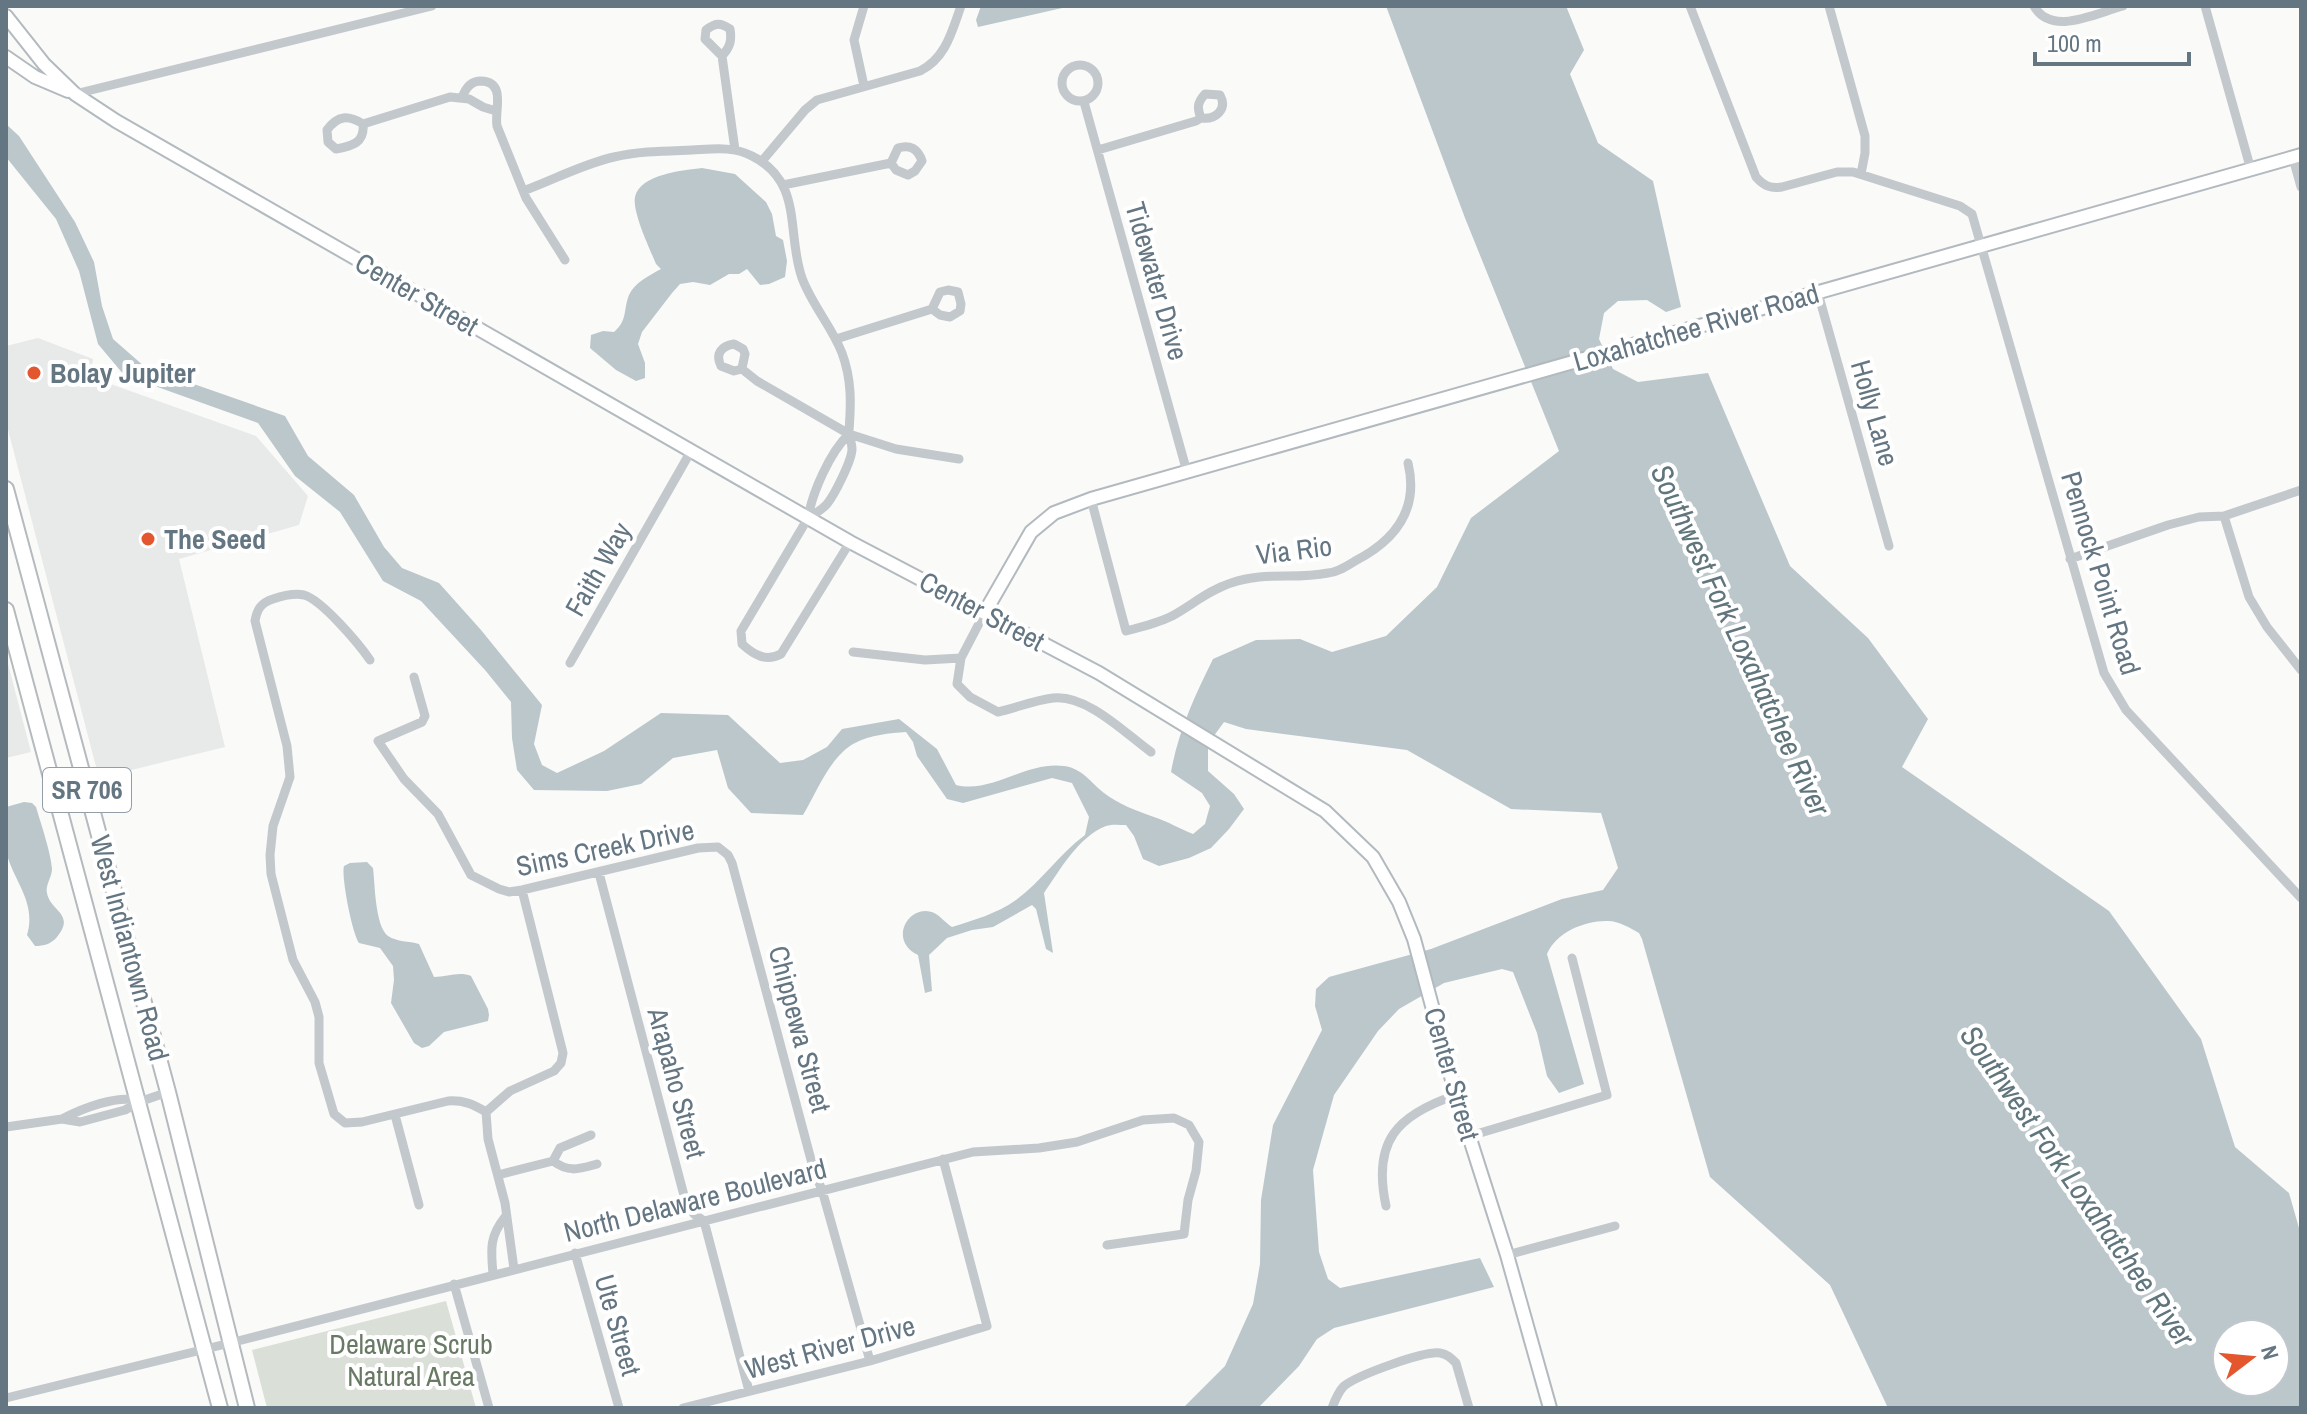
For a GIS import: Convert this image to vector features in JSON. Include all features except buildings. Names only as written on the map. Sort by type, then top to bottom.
[{"type":"main road","name":"West Indiantown Road","points":[[6,489],[168,1092],[247,1408]]},
{"type":"main road","name":"West Indiantown Road","points":[[6,610],[220,1408]]},
{"type":"street","points":[[75,94],[432,6]]},
{"type":"street","points":[[864,6],[854,40],[864,86]]},
{"type":"street","points":[[762,161],[817,100],[920,71],[934,63],[944,51],[961,6]]},
{"type":"street","points":[[1690,6],[1756,177],[1761,183],[1775,188],[1837,172],[1861,174],[1865,136],[1829,6]]},
{"type":"street","points":[[2034,6],[2044,18],[2058,23],[2123,6]]},
{"type":"street","points":[[2205,6],[2251,170]]},
{"type":"street","name":"Center Street","points":[[6,16],[44,64],[75,94]]},
{"type":"street","points":[[6,30],[44,64]]},
{"type":"street","points":[[722,56],[735,150]]},
{"type":"street","name":"Center Street","points":[[6,57],[35,77],[75,94],[116,121],[850,542],[1099,673],[1325,811],[1373,857],[1399,902],[1416,950],[1550,1408]]},
{"type":"street","points":[[1079,64],[1092,70],[1097,83],[1094,93],[1084,102],[1072,99],[1063,86],[1065,73],[1079,64]]},
{"type":"street","points":[[462,98],[470,84],[485,81],[496,90],[499,97],[497,126],[523,191],[565,260]]},
{"type":"street","points":[[363,124],[442,98],[462,98],[496,111]]},
{"type":"street","name":"Tidewater Drive","points":[[1084,102],[1187,472]]},
{"type":"street","points":[[1098,150],[1201,118]]},
{"type":"street","points":[[523,191],[613,157],[635,153],[718,148],[735,150],[762,161],[774,172],[790,204],[794,245],[803,281],[836,339],[848,371],[851,390],[849,434],[852,450],[826,505],[808,518]]},
{"type":"street","points":[[2297,156],[2301,187]]},
{"type":"street","name":"Loxahatchee River Road","points":[[985,612],[1031,532],[1054,513],[1091,499],[2297,156]]},
{"type":"street","points":[[783,185],[891,163]]},
{"type":"street","name":"Pennock Point Road","points":[[1861,174],[1967,209],[1976,221],[2098,659],[2109,684],[2126,710],[2301,898]]},
{"type":"street","name":"Holly Lane","points":[[1818,293],[1889,546]]},
{"type":"street","points":[[836,339],[932,309]]},
{"type":"street","points":[[742,369],[757,381],[849,434],[896,449],[959,459]]},
{"type":"street","points":[[849,434],[840,442],[811,500],[808,518],[741,631],[742,644],[753,654],[766,659],[781,654],[850,542]]},
{"type":"street","name":"Faith Way","points":[[570,663],[691,451]]},
{"type":"street","name":"Via Rio","points":[[1091,499],[1126,631],[1170,617],[1212,590],[1229,583],[1265,575],[1333,573],[1368,554],[1382,544],[1404,519],[1411,487],[1408,463]]},
{"type":"street","points":[[2070,559],[2168,525],[2199,517],[2224,516],[2301,490]]},
{"type":"street","points":[[2224,516],[2249,597],[2267,627],[2301,670]]},
{"type":"street","points":[[370,660],[313,599],[294,595],[279,597],[264,602],[256,612],[255,621],[290,767],[288,785],[273,826],[271,874],[297,970],[315,1002],[319,1017],[319,1063],[334,1114],[345,1123],[395,1115],[448,1101],[461,1100],[486,1112]]},
{"type":"street","points":[[985,612],[961,658],[957,684],[970,697],[998,712],[1055,697],[1073,699],[1107,718],[1151,752]]},
{"type":"street","points":[[853,652],[925,660],[961,658]]},
{"type":"street","name":"Sims Creek Drive","points":[[414,677],[425,716],[422,722],[378,741],[396,770],[438,814],[471,875],[509,892],[698,848],[723,850]]},
{"type":"street","name":"Chippewa Street","points":[[723,850],[732,863],[814,1171],[870,1361]]},
{"type":"street","name":"Arapaho Street","points":[[599,873],[686,1203],[704,1221],[749,1391]]},
{"type":"street","points":[[486,1112],[510,1091],[554,1071],[561,1063],[563,1053],[522,890]]},
{"type":"street","points":[[1470,1136],[1607,1095],[1572,958]]},
{"type":"street","points":[[6,1127],[62,1119],[81,1109],[133,1099],[139,1102],[168,1092]]},
{"type":"street","points":[[1386,1206],[1382,1170],[1385,1153],[1396,1130],[1422,1107],[1456,1095]]},
{"type":"street","points":[[486,1112],[488,1139],[505,1203],[514,1269]]},
{"type":"street","points":[[395,1115],[419,1205]]},
{"type":"street","name":"North Delaware Boulevard","points":[[6,1398],[973,1152],[1077,1142],[1143,1120],[1174,1118],[1189,1125],[1199,1142],[1184,1234],[1107,1245]]},
{"type":"street","points":[[498,1175],[553,1161],[560,1148],[591,1135]]},
{"type":"street","name":"West River Drive","points":[[683,1408],[870,1361],[987,1326],[943,1159]]},
{"type":"street","points":[[553,1161],[573,1171],[597,1164]]},
{"type":"street","points":[[493,1274],[493,1239],[495,1230],[505,1217]]},
{"type":"street","points":[[1507,1255],[1615,1226]]},
{"type":"street","name":"Ute Street","points":[[575,1253],[619,1408]]},
{"type":"street","points":[[454,1284],[489,1408]]},
{"type":"street","points":[[1332,1408],[1339,1392],[1359,1376],[1437,1353],[1456,1363],[1469,1408]]},
{"type":"shaded area","points":[[38,338],[93,359],[91,377],[256,436],[308,496],[299,525],[179,559],[225,747],[99,778],[6,422],[6,346]]},
{"type":"shaded area","points":[[6,656],[31,752],[6,758]]},
{"type":"green space","name":"Delaware Scrub Natural Area","points":[[446,1301],[476,1408],[267,1408],[252,1350]]},
{"type":"water","points":[[981,6],[1071,6],[978,27],[976,20]]},
{"type":"water","name":"Southwest Fork Loxahatchee River","points":[[1386,6],[1566,6],[1584,50],[1570,74],[1598,143],[1653,181],[1681,307],[1666,312],[1647,300],[1618,301],[1604,313],[1599,339],[1613,369],[1638,382],[1708,373],[1790,566],[1868,638],[1928,719],[1902,767],[2109,911],[2201,1039],[2235,1147],[2289,1193],[2301,1235],[2301,1408],[1888,1408],[1830,1285],[1710,1177],[1642,939],[1639,933],[1628,927],[1608,921],[1573,929],[1557,939],[1547,954],[1584,1084],[1559,1093],[1547,1076],[1537,1033],[1513,972],[1502,969],[1444,983],[1399,1009],[1378,1031],[1334,1095],[1313,1170],[1319,1252],[1328,1279],[1340,1288],[1480,1258],[1494,1287],[1334,1328],[1317,1339],[1299,1366],[1258,1408],[1183,1408],[1225,1366],[1253,1304],[1260,1264],[1261,1200],[1273,1125],[1322,1030],[1315,1006],[1316,989],[1329,977],[1431,949],[1562,899],[1603,890],[1618,868],[1601,813],[1511,809],[1407,750],[1246,729],[1224,722],[1208,744],[1208,771],[1234,794],[1244,809],[1211,848],[1159,866],[1143,859],[1126,825],[1106,826],[1096,831],[1078,846],[1044,893],[1053,953],[1046,949],[1036,909],[1032,905],[993,927],[947,938],[929,955],[932,991],[925,993],[918,955],[904,940],[906,924],[918,912],[927,911],[952,927],[993,913],[1025,893],[1085,835],[1089,817],[1072,783],[1052,778],[963,803],[947,799],[917,756],[906,732],[867,738],[846,749],[831,765],[803,815],[751,813],[728,788],[717,750],[673,758],[641,784],[607,791],[534,790],[517,770],[511,702],[421,601],[383,581],[340,512],[295,476],[258,423],[124,375],[98,344],[79,271],[56,219],[6,157],[6,124],[19,136],[75,222],[94,262],[102,306],[113,339],[145,367],[285,416],[308,456],[354,495],[384,547],[402,568],[439,583],[542,705],[534,744],[542,765],[557,773],[604,751],[661,713],[728,715],[780,763],[803,760],[827,747],[842,729],[899,719],[937,749],[956,785],[982,785],[1036,768],[1070,767],[1122,804],[1193,834],[1205,824],[1210,806],[1202,793],[1171,772],[1188,714],[1213,659],[1256,640],[1300,639],[1332,652],[1386,636],[1437,587],[1471,518],[1559,451],[1465,218]]},
{"type":"water","points":[[702,168],[735,174],[766,202],[776,236],[783,240],[787,261],[785,277],[760,285],[747,269],[739,274],[729,274],[710,285],[693,282],[680,284],[642,332],[638,344],[645,363],[645,378],[636,381],[616,370],[590,348],[591,335],[603,331],[614,332],[623,319],[631,291],[661,269],[656,264],[636,212],[635,197],[639,189],[654,178]]},
{"type":"water","points":[[24,802],[36,807],[51,862],[47,893],[64,923],[55,939],[41,946],[35,946],[27,935],[27,902],[5,846],[6,807]]},
{"type":"water","points":[[367,862],[373,868],[378,914],[384,931],[395,939],[419,944],[434,977],[471,976],[488,1009],[488,1021],[444,1032],[429,1046],[422,1048],[414,1043],[391,1003],[393,966],[380,948],[359,943],[353,928],[344,866]]},
{"type":"place","name":"Bolay Jupiter","points":[[34,373]]},
{"type":"place","name":"The Seed","points":[[148,539]]}]
